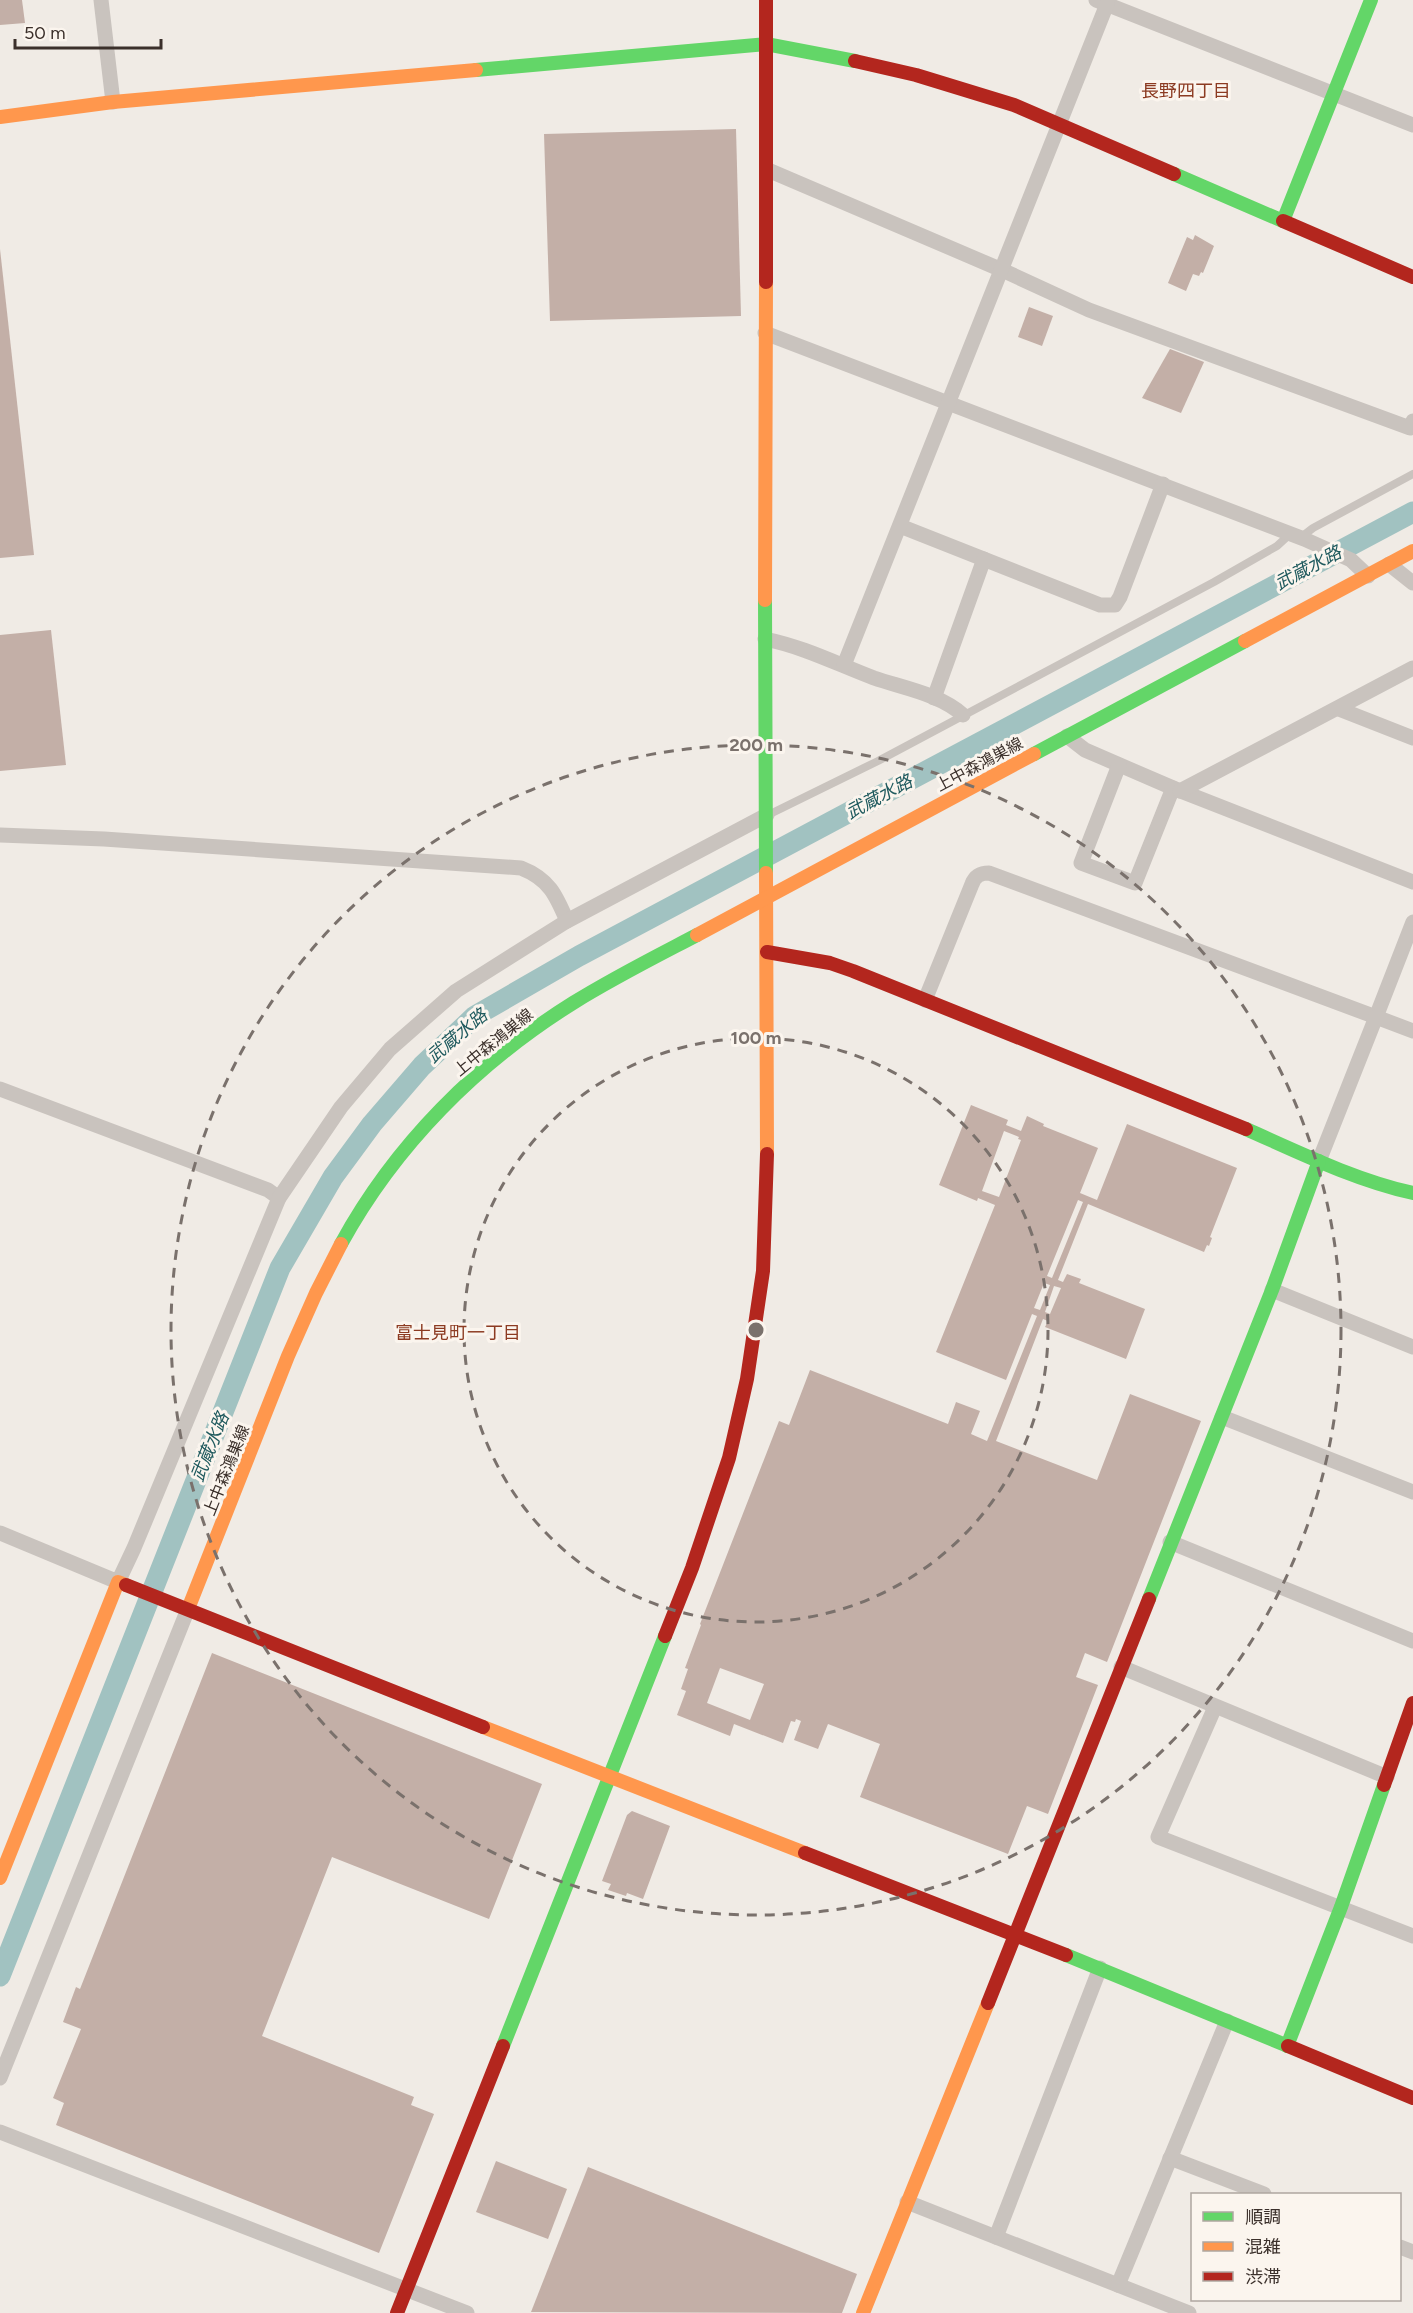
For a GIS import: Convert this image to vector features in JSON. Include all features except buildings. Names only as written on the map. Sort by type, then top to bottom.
[{"type":"street","points":[[101,0],[113,102]]},
{"type":"street","points":[[397,2313],[692,1568],[729,1458],[747,1379],[763,1271],[766,1224],[765,333],[768,170],[766,0]]},
{"type":"street","points":[[1282,220],[1371,0]]},
{"type":"street","points":[[844,665],[1060,125],[1101,2],[1413,125]]},
{"type":"street","points":[[0,117],[113,102],[766,44],[854,61],[967,89],[1014,105],[1413,277]]},
{"type":"street","points":[[768,170],[1002,270],[1089,310],[1410,428],[1413,421]]},
{"type":"street","points":[[765,333],[1298,537],[1357,564],[1368,576]]},
{"type":"street","points":[[900,526],[1100,605],[1114,605],[1120,597],[1163,484]]},
{"type":"street","name":"上中森鴻巣線","points":[[188,1609],[274,1391],[320,1287],[368,1199],[400,1154],[470,1080],[539,1025],[604,984],[1413,551]]},
{"type":"street","points":[[934,698],[984,559]]},
{"type":"street","points":[[1389,564],[1413,583]]},
{"type":"street","points":[[765,639],[794,645],[934,698],[952,705],[963,715]]},
{"type":"street","points":[[1119,765],[1081,863],[1135,883],[1176,790],[1339,709],[1413,668]]},
{"type":"street","points":[[1339,709],[1413,738]]},
{"type":"street","points":[[1067,736],[1085,750],[1176,790],[1413,882]]},
{"type":"street","points":[[0,1878],[118,1582],[135,1548],[279,1198],[340,1107],[390,1049],[456,991],[567,921],[767,815]]},
{"type":"street","points":[[0,835],[104,839],[521,868],[536,873],[549,885],[567,921]]},
{"type":"street","points":[[925,1000],[974,878],[983,873],[989,873],[1413,1031]]},
{"type":"street","points":[[863,2313],[1222,1417],[1413,922]]},
{"type":"street","points":[[767,952],[830,963],[1242,1127],[1319,1161],[1395,1189],[1413,1192]]},
{"type":"street","points":[[0,1089],[268,1190],[279,1198]]},
{"type":"street","points":[[1272,1290],[1413,1347]]},
{"type":"street","points":[[1222,1417],[1413,1492]]},
{"type":"street","points":[[0,1533],[609,1777],[1016,1934],[1413,2098]]},
{"type":"street","points":[[1170,1542],[1413,1641]]},
{"type":"street","points":[[0,2078],[188,1609]]},
{"type":"street","points":[[1121,1667],[1387,1778]]},
{"type":"street","points":[[1287,2046],[1341,1907],[1413,1703]]},
{"type":"street","points":[[1215,1707],[1158,1837],[1413,1936]]},
{"type":"street","points":[[996,2236],[1100,1968]]},
{"type":"street","points":[[1118,2285],[1227,2021]]},
{"type":"street","points":[[0,2132],[467,2313]]},
{"type":"street","points":[[1170,2158],[1261,2193]]},
{"type":"street","points":[[908,2202],[1189,2313]]},
{"type":"lane","points":[[767,815],[878,761],[1413,474]]},
{"type":"waterway","name":"武蔵水路","points":[[0,1976],[280,1268],[333,1177],[372,1124],[422,1066],[475,1016],[579,956],[1413,512]]},
{"type":"traffic: fast","points":[[1174,174],[1283,221],[1371,0]]},
{"type":"traffic: fast","points":[[476,70],[766,44],[855,61]]},
{"type":"traffic: fast","points":[[765,600],[766,873]]},
{"type":"traffic: fast","points":[[1034,754],[1245,641]]},
{"type":"traffic: fast","points":[[341,1244],[387,1173],[413,1140],[441,1109],[504,1052],[573,1003],[697,935]]},
{"type":"traffic: fast","points":[[1246,1129],[1349,1173],[1413,1193]]},
{"type":"traffic: fast","points":[[1149,1599],[1272,1290],[1319,1161]]},
{"type":"traffic: fast","points":[[503,2046],[665,1636]]},
{"type":"traffic: fast","points":[[1287,2046],[1341,1907],[1384,1785]]},
{"type":"traffic: fast","points":[[1066,1955],[1288,2046]]},
{"type":"traffic: slow","points":[[0,117],[113,102],[476,70]]},
{"type":"traffic: slow","points":[[765,600],[766,282]]},
{"type":"traffic: slow","points":[[1245,641],[1413,551]]},
{"type":"traffic: slow","points":[[697,935],[1034,754]]},
{"type":"traffic: slow","points":[[766,873],[767,1154]]},
{"type":"traffic: slow","points":[[188,1609],[288,1356],[341,1244]]},
{"type":"traffic: slow","points":[[0,1878],[118,1582],[126,1585]]},
{"type":"traffic: slow","points":[[483,1727],[805,1853]]},
{"type":"traffic: slow","points":[[863,2313],[988,2003]]},
{"type":"traffic: jam","points":[[766,0],[766,282]]},
{"type":"traffic: jam","points":[[855,61],[916,75],[1014,105],[1174,174]]},
{"type":"traffic: jam","points":[[1283,221],[1413,277]]},
{"type":"traffic: jam","points":[[767,952],[830,963],[853,971],[1246,1129]]},
{"type":"traffic: jam","points":[[665,1636],[692,1568],[729,1458],[747,1379],[763,1271],[767,1154]]},
{"type":"traffic: jam","points":[[126,1585],[483,1727]]},
{"type":"traffic: jam","points":[[988,2003],[1149,1599]]},
{"type":"traffic: jam","points":[[1384,1785],[1413,1703]]},
{"type":"traffic: jam","points":[[805,1853],[1066,1955]]},
{"type":"traffic: jam","points":[[397,2313],[503,2046]]},
{"type":"traffic: jam","points":[[1288,2046],[1413,2098]]},
{"type":"district","name":"長野四丁目","points":[[1186,91]]},
{"type":"district","name":"富士見町一丁目","points":[[458,1333]]}]
